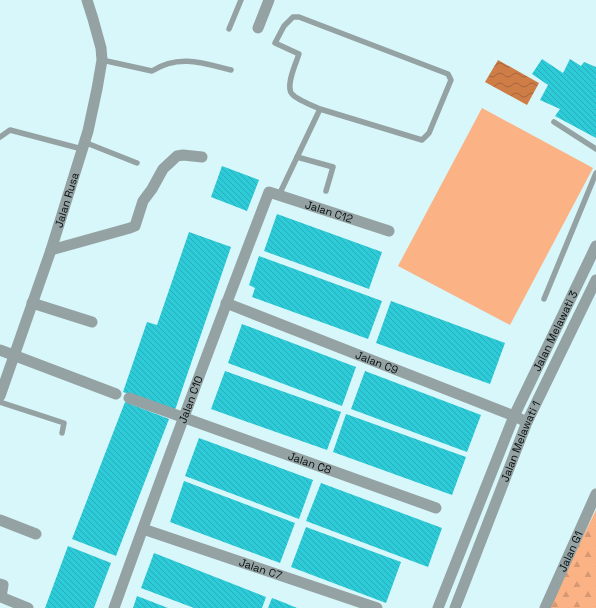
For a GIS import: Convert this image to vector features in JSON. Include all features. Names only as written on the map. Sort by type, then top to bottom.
[{"type":"street","name":"Jalan Rusa","points":[[0,396],[51,250],[88,130],[98,90],[102,60],[101,48],[87,0]]},
{"type":"street","points":[[258,28],[269,0]]},
{"type":"street","points":[[51,250],[135,226],[143,201],[152,189],[163,169],[177,156],[183,155],[202,157]]},
{"type":"street","name":"Jalan C12","points":[[274,193],[389,231]]},
{"type":"street","name":"Jalan C10","points":[[114,608],[226,303],[274,193]]},
{"type":"street","name":"Jalan Melawati 3","points":[[514,416],[596,246]]},
{"type":"street","name":"Jalan Melawati 1","points":[[454,608],[527,422],[596,280]]},
{"type":"street","points":[[32,302],[92,322]]},
{"type":"street","name":"Jalan C9","points":[[226,303],[527,422]]},
{"type":"street","points":[[0,350],[116,394]]},
{"type":"street","name":"Jalan C8","points":[[129,398],[436,508]]},
{"type":"street","name":"Jalan Melawati 1","points":[[438,608],[514,416]]},
{"type":"street","name":"Jalan G1","points":[[545,608],[596,494]]},
{"type":"street","points":[[0,520],[36,534]]},
{"type":"street","name":"Jalan C7","points":[[143,529],[377,608]]},
{"type":"street","points":[[0,584],[3,585],[1,597],[28,608]]},
{"type":"lane","points":[[229,29],[241,0]]},
{"type":"lane","points":[[293,17],[299,17],[448,74],[451,80],[429,133],[422,140],[320,109],[292,95],[289,91],[289,83],[299,54],[275,43],[284,26],[293,17]]},
{"type":"lane","points":[[102,60],[152,71],[160,66],[176,62],[195,61],[231,70]]},
{"type":"lane","points":[[274,193],[297,157],[320,109]]},
{"type":"lane","points":[[554,122],[596,150]]},
{"type":"lane","points":[[0,136],[10,130],[83,146],[137,163]]},
{"type":"lane","points":[[297,157],[333,167],[326,191]]},
{"type":"lane","points":[[544,299],[596,174]]},
{"type":"lane","points":[[0,402],[64,423],[62,433]]},
{"type":"green space","points":[[482,108],[593,168],[510,325],[398,266]]},
{"type":"green space","points":[[596,510],[596,608],[548,608],[594,514]]},
{"type":"water","points":[[498,60],[539,83],[527,105],[485,82]]},
{"type":"building","points":[[542,59],[563,73],[570,59],[581,66],[584,62],[596,67],[596,138],[555,116],[560,109],[540,100],[548,85],[532,74]]},
{"type":"building","points":[[222,166],[259,180],[247,211],[211,197]]},
{"type":"building","points":[[277,214],[382,252],[369,289],[264,251]]},
{"type":"building","points":[[189,232],[231,247],[175,410],[123,392],[147,322],[157,325]]},
{"type":"building","points":[[259,256],[382,301],[368,339],[252,297],[255,288],[249,285]]},
{"type":"building","points":[[391,301],[505,343],[490,384],[376,343]]},
{"type":"building","points":[[242,324],[356,367],[342,406],[228,363]]},
{"type":"building","points":[[225,371],[341,412],[327,450],[211,409]]},
{"type":"building","points":[[365,371],[481,415],[467,452],[351,409]]},
{"type":"building","points":[[125,402],[169,419],[116,556],[72,539]]},
{"type":"building","points":[[346,414],[466,457],[452,495],[333,452]]},
{"type":"building","points":[[199,438],[313,480],[299,519],[185,476]]},
{"type":"building","points":[[184,481],[295,523],[280,563],[170,522]]},
{"type":"building","points":[[321,483],[442,528],[428,567],[306,521]]},
{"type":"building","points":[[306,527],[401,562],[386,603],[291,567]]},
{"type":"building","points":[[68,546],[111,563],[94,608],[45,608]]},
{"type":"building","points":[[154,553],[266,597],[262,608],[194,608],[141,588]]},
{"type":"building","points":[[137,596],[168,608],[133,608]]},
{"type":"building","points":[[272,598],[285,603],[297,608],[268,608]]}]
